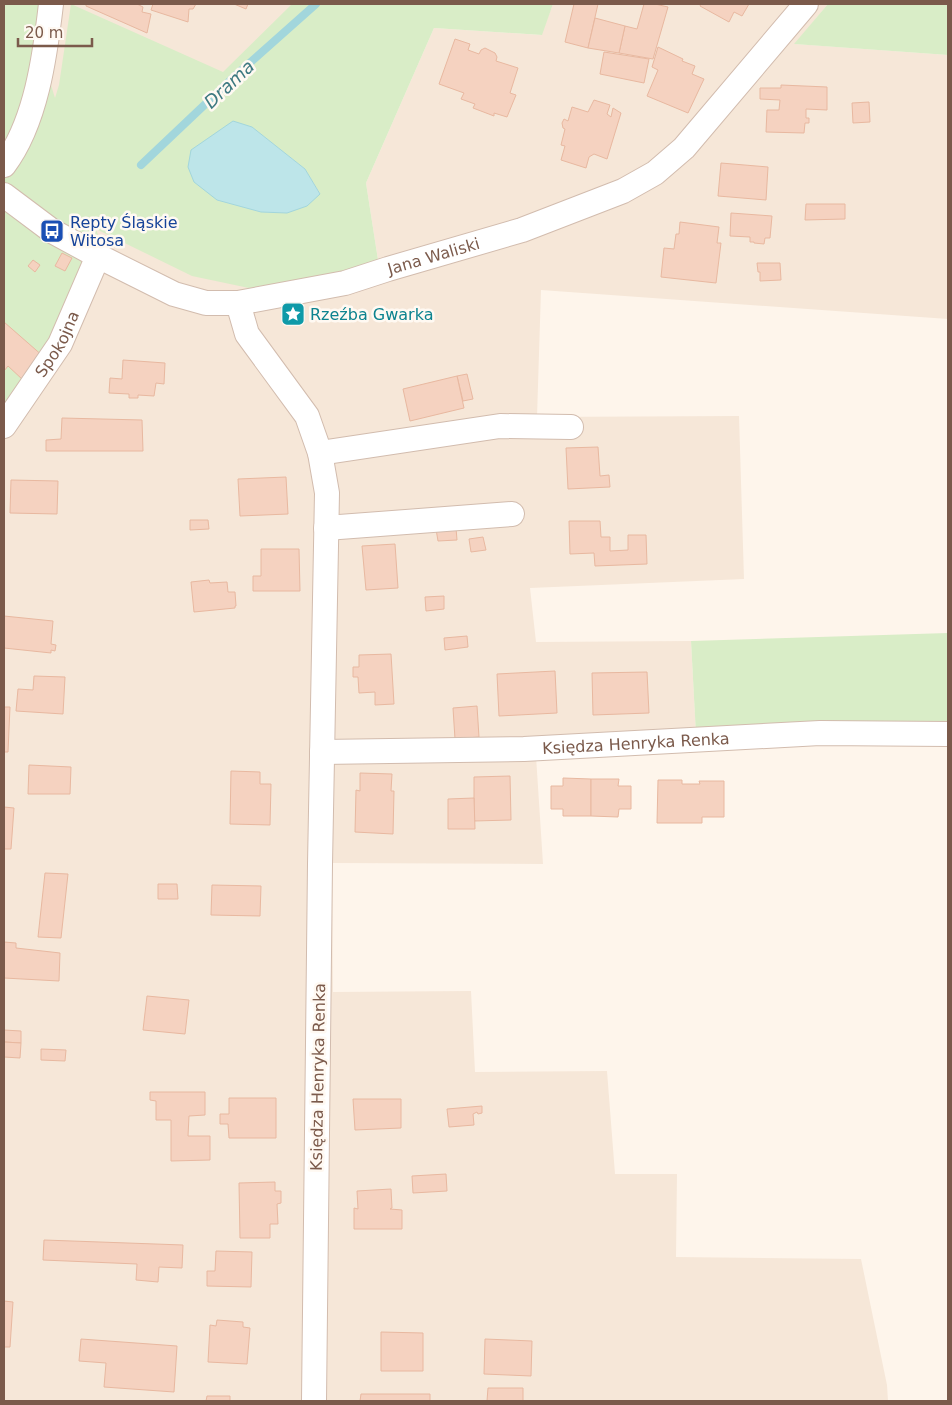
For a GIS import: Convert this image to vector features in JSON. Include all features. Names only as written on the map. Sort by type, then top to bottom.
[{"type":"street","points":[[4,165],[14,152],[24,132],[35,96],[48,33],[51,4]]},
{"type":"street","name":"Jana Waliski","points":[[4,195],[52,231],[98,256],[174,294],[206,303],[238,303],[345,283],[522,230],[623,191],[654,173],[684,148],[806,4]]},
{"type":"street","name":"Spokojna","points":[[4,426],[60,344],[98,256]]},
{"type":"street","name":"Księdza Henryka Renka","points":[[238,303],[247,334],[307,416],[320,453],[327,493],[314,1401]]},
{"type":"street","points":[[320,453],[500,426],[571,427]]},
{"type":"street","points":[[326,528],[512,514]]},
{"type":"street","name":"Księdza Henryka Renka","points":[[322,752],[524,749],[820,733],[948,734]]},
{"type":"shaded area","points":[[4,4],[293,4],[378,260],[366,183],[434,28],[541,35],[553,4],[828,4],[795,44],[948,55],[948,319],[541,290],[537,417],[739,416],[744,579],[530,588],[536,642],[691,641],[696,735],[536,756],[543,864],[332,863],[333,992],[471,991],[475,1072],[607,1071],[615,1174],[677,1174],[676,1257],[861,1259],[887,1385],[888,1401],[4,1401]]},
{"type":"green space","points":[[4,4],[42,4],[37,40],[55,98],[59,85],[71,4],[223,72],[290,4],[553,4],[542,35],[434,28],[366,183],[378,260],[333,275],[249,288],[192,276],[96,229],[103,250],[4,441]],"holes":[[[233,122],[252,127],[305,169],[320,193],[287,213],[261,212],[217,200],[213,136]]]},
{"type":"green space","points":[[828,4],[948,4],[948,55],[794,44]]},
{"type":"green space","points":[[948,633],[948,738],[696,735],[691,641]]},
{"type":"water","points":[[233,121],[252,127],[305,169],[320,194],[307,206],[287,213],[261,212],[217,200],[194,182],[188,167],[191,150]]},
{"type":"building","points":[[86,4],[137,4],[143,7],[142,12],[151,14],[147,33],[86,6]]},
{"type":"building","points":[[153,4],[196,4],[193,9],[189,9],[188,22],[151,10]]},
{"type":"building","points":[[234,4],[248,4],[246,9]]},
{"type":"building","points":[[574,4],[598,4],[588,48],[565,42]]},
{"type":"building","points":[[644,4],[668,7],[653,59],[619,53],[625,26],[637,29]]},
{"type":"building","points":[[701,4],[749,4],[742,16],[734,12],[729,22],[700,6]]},
{"type":"building","points":[[595,18],[625,26],[619,53],[588,48]]},
{"type":"building","points":[[455,39],[470,44],[468,50],[479,54],[485,48],[495,53],[496,61],[518,68],[510,93],[516,95],[507,117],[494,113],[494,116],[473,108],[475,104],[461,99],[464,93],[439,84]]},
{"type":"building","points":[[658,47],[695,66],[692,74],[704,79],[688,113],[647,96],[658,70],[652,67]]},
{"type":"building","points":[[604,52],[649,59],[644,83],[600,74]]},
{"type":"building","points":[[781,85],[827,87],[827,110],[806,109],[806,118],[809,118],[809,123],[805,123],[804,133],[766,132],[767,110],[779,110],[780,100],[760,99],[760,88],[781,88]]},
{"type":"building","points":[[594,100],[610,105],[607,114],[611,117],[613,108],[621,113],[607,159],[594,154],[589,157],[586,168],[561,160],[565,146],[561,145],[565,129],[562,123],[564,119],[568,121],[572,107],[588,112]]},
{"type":"building","points":[[869,102],[870,122],[853,123],[852,103]]},
{"type":"building","points":[[721,163],[768,167],[766,200],[718,196]]},
{"type":"building","points":[[806,204],[845,204],[845,219],[805,220]]},
{"type":"building","points":[[731,213],[772,216],[770,238],[765,238],[764,244],[750,242],[750,237],[730,236]]},
{"type":"building","points":[[680,222],[719,227],[717,243],[721,243],[716,283],[661,277],[664,248],[674,249],[676,234],[679,234]]},
{"type":"building","points":[[62,253],[72,258],[65,271],[55,266]]},
{"type":"building","points":[[33,260],[40,265],[35,272],[28,266]]},
{"type":"building","points":[[757,263],[780,263],[781,280],[760,281]]},
{"type":"building","points":[[4,322],[44,357],[23,380],[8,366],[4,371]]},
{"type":"building","points":[[123,360],[165,363],[164,384],[156,383],[154,396],[138,395],[138,398],[129,398],[129,394],[109,393],[110,378],[122,379]]},
{"type":"building","points":[[467,374],[473,399],[463,401],[457,376]]},
{"type":"building","points":[[457,376],[464,408],[410,421],[403,389]]},
{"type":"building","points":[[62,418],[142,420],[143,451],[46,451],[46,440],[61,439]]},
{"type":"building","points":[[598,447],[600,476],[609,475],[610,487],[568,489],[566,448]]},
{"type":"building","points":[[286,477],[288,514],[240,516],[238,479]]},
{"type":"building","points":[[11,480],[58,481],[57,514],[10,513]]},
{"type":"building","points":[[190,520],[208,520],[209,529],[190,530]]},
{"type":"building","points":[[569,521],[600,521],[601,537],[610,537],[610,551],[628,550],[628,535],[646,535],[647,564],[595,566],[594,553],[570,554]]},
{"type":"building","points":[[456,528],[457,540],[438,541],[436,529]]},
{"type":"building","points":[[483,537],[486,550],[471,552],[469,539]]},
{"type":"building","points":[[395,544],[398,588],[366,590],[362,546]]},
{"type":"building","points":[[261,549],[299,549],[300,591],[253,591],[253,576],[261,576]]},
{"type":"building","points":[[209,580],[210,583],[227,582],[228,592],[235,592],[235,608],[194,612],[191,582]]},
{"type":"building","points":[[444,596],[444,609],[426,611],[425,597]]},
{"type":"building","points":[[4,616],[53,621],[51,644],[56,645],[55,651],[51,650],[51,653],[4,648]]},
{"type":"building","points":[[467,636],[468,647],[445,650],[444,638]]},
{"type":"building","points":[[391,654],[394,704],[375,705],[375,692],[359,693],[358,677],[353,677],[353,667],[359,667],[359,655]]},
{"type":"building","points":[[555,671],[557,713],[499,716],[497,674]]},
{"type":"building","points":[[647,672],[649,713],[593,715],[592,673]]},
{"type":"building","points":[[34,676],[65,677],[63,714],[16,711],[18,689],[33,690]]},
{"type":"building","points":[[477,706],[479,737],[455,739],[453,708]]},
{"type":"building","points":[[4,707],[10,707],[8,752],[4,752]]},
{"type":"building","points":[[29,765],[71,767],[70,794],[28,794]]},
{"type":"building","points":[[231,771],[260,772],[260,784],[271,784],[270,825],[230,824]]},
{"type":"building","points":[[360,773],[392,774],[391,791],[394,791],[393,834],[355,832],[356,790],[360,791]]},
{"type":"building","points":[[510,776],[511,820],[474,821],[474,777]]},
{"type":"building","points":[[563,778],[591,779],[591,816],[563,816],[563,809],[551,809],[551,786],[563,786]]},
{"type":"building","points":[[591,779],[619,779],[618,786],[631,786],[631,809],[619,809],[618,817],[591,816]]},
{"type":"building","points":[[658,780],[682,780],[682,784],[700,784],[699,781],[724,781],[724,817],[702,817],[702,823],[657,823]]},
{"type":"building","points":[[474,798],[475,829],[448,829],[448,799]]},
{"type":"building","points":[[4,807],[14,808],[11,849],[4,849]]},
{"type":"building","points":[[45,873],[68,874],[61,938],[38,937]]},
{"type":"building","points":[[158,884],[177,884],[178,899],[158,899]]},
{"type":"building","points":[[212,885],[261,886],[260,916],[211,915]]},
{"type":"building","points":[[4,942],[16,943],[16,948],[60,953],[59,981],[4,978]]},
{"type":"building","points":[[147,996],[189,1000],[185,1034],[143,1030]]},
{"type":"building","points":[[4,1030],[21,1031],[21,1043],[4,1042]]},
{"type":"building","points":[[4,1042],[21,1043],[20,1058],[4,1057]]},
{"type":"building","points":[[41,1049],[66,1050],[65,1061],[41,1060]]},
{"type":"building","points":[[150,1092],[205,1092],[205,1115],[189,1116],[188,1136],[210,1136],[210,1160],[171,1161],[171,1120],[156,1120],[156,1101],[150,1100]]},
{"type":"building","points":[[229,1098],[276,1098],[276,1138],[229,1138],[228,1124],[220,1124],[220,1114],[229,1114]]},
{"type":"building","points":[[353,1099],[401,1099],[401,1128],[355,1130]]},
{"type":"building","points":[[482,1106],[482,1113],[478,1114],[477,1112],[473,1114],[474,1125],[449,1127],[447,1109]]},
{"type":"building","points":[[446,1174],[447,1191],[413,1193],[412,1176]]},
{"type":"building","points":[[275,1182],[275,1191],[281,1191],[281,1203],[277,1204],[278,1224],[270,1224],[270,1238],[240,1238],[239,1183]]},
{"type":"building","points":[[391,1189],[392,1208],[390,1209],[402,1210],[402,1229],[354,1229],[354,1208],[358,1209],[357,1191]]},
{"type":"building","points":[[44,1240],[183,1245],[182,1268],[159,1267],[158,1282],[136,1280],[137,1264],[43,1260]]},
{"type":"building","points":[[216,1251],[252,1252],[251,1287],[207,1286],[207,1271],[215,1271]]},
{"type":"building","points":[[4,1301],[13,1302],[10,1347],[4,1347]]},
{"type":"building","points":[[217,1320],[243,1322],[243,1327],[250,1328],[247,1364],[208,1362],[210,1325],[216,1326]]},
{"type":"building","points":[[381,1332],[423,1333],[423,1371],[381,1371]]},
{"type":"building","points":[[81,1339],[177,1346],[174,1392],[104,1387],[106,1363],[79,1361]]},
{"type":"building","points":[[485,1339],[532,1341],[531,1376],[484,1374]]},
{"type":"building","points":[[488,1388],[523,1388],[523,1401],[487,1401]]},
{"type":"building","points":[[361,1394],[430,1394],[430,1401],[360,1401]]},
{"type":"building","points":[[207,1396],[230,1396],[230,1401],[206,1401]]},
{"type":"waterway","name":"Drama","points":[[141,165],[235,76],[316,4]]},
{"type":"place","name":"Repty Śląskie Witosa","points":[[52,231]]},
{"type":"place","name":"Rzeźba Gwarka","points":[[293,314]]}]
